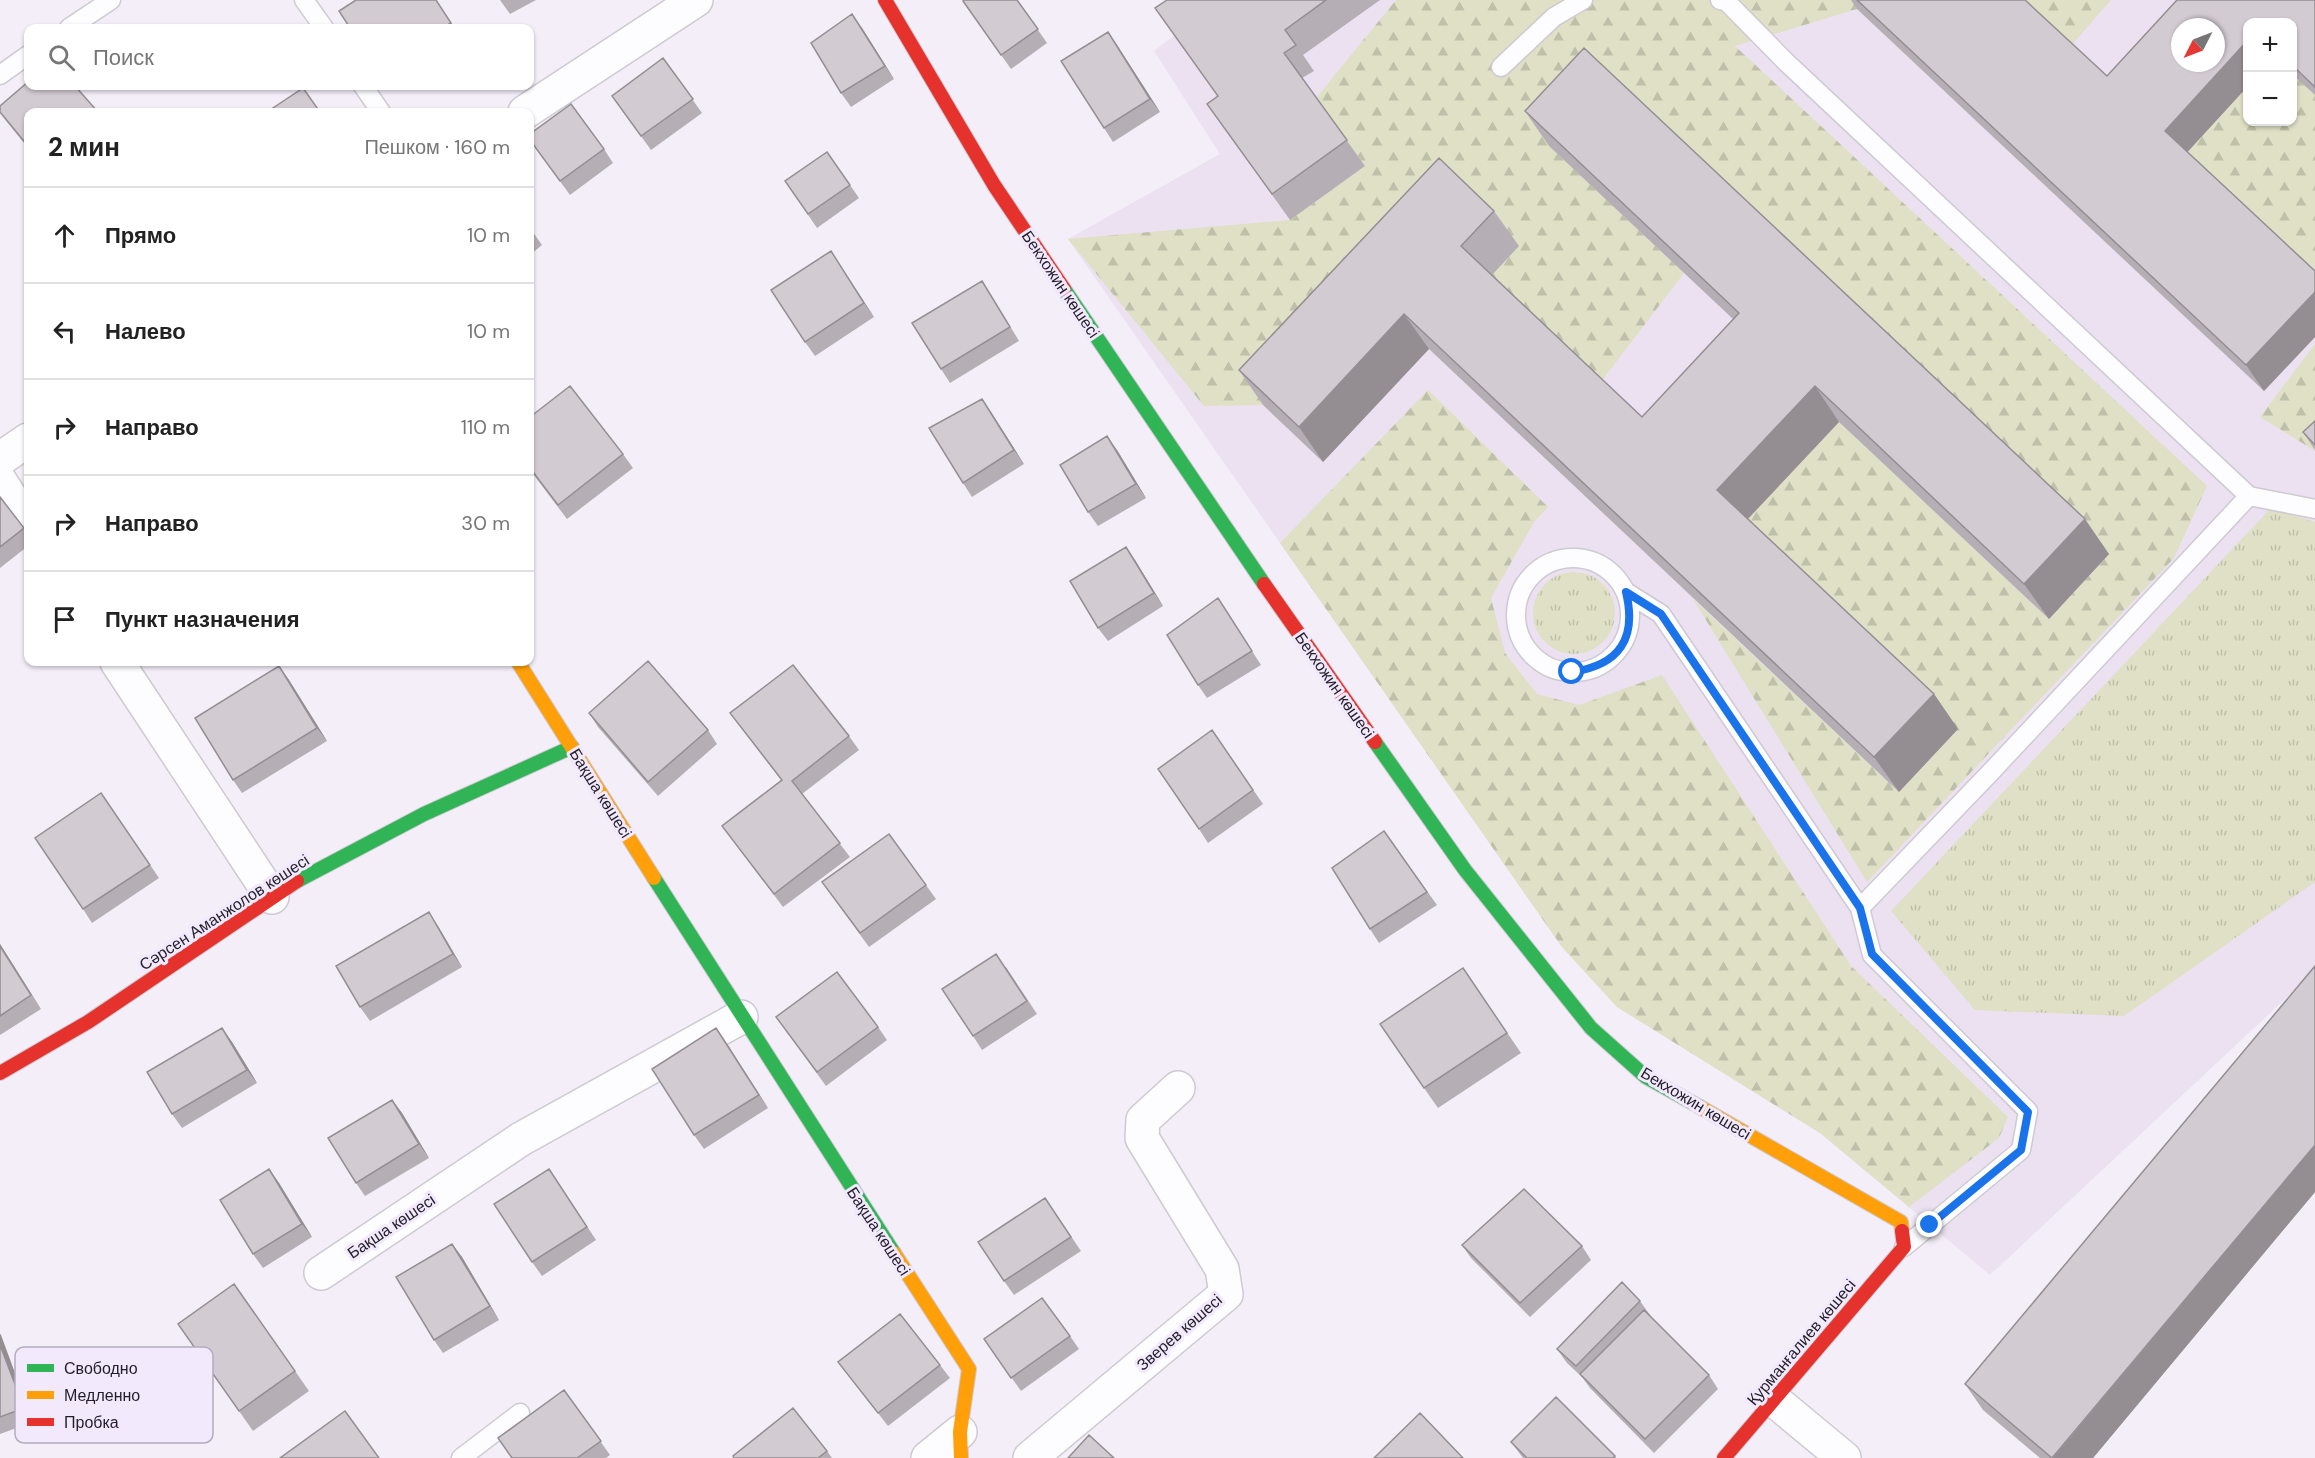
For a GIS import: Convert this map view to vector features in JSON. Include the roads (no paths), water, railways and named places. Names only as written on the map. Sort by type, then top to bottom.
[{"type":"street","points":[[531,108],[696,0]]},
{"type":"street","name":"Бекхожин көшесі","points":[[885,0],[994,185],[1247,560],[1465,870],[1591,1028],[1646,1077],[1901,1222],[1904,1247]]},
{"type":"street","points":[[0,459],[24,443]]},
{"type":"street","points":[[0,481],[24,519]]},
{"type":"street","points":[[120,666],[272,897]]},
{"type":"street","name":"Бақша көшесі","points":[[521,666],[741,1017],[969,1369],[961,1445]]},
{"type":"street","name":"Сәрсен Аманжолов көшесі","points":[[0,1073],[88,1022],[290,885],[424,814],[572,747]]},
{"type":"street","name":"Бақша көшесі","points":[[321,1273],[521,1139],[741,1017]]},
{"type":"street","name":"Зверев көшесі","points":[[1030,1458],[1226,1294],[1222,1269],[1142,1138],[1143,1120],[1178,1088]]},
{"type":"street","name":"Қурманғалиев көшесі","points":[[1724,1458],[1904,1247]]},
{"type":"street","points":[[1774,1400],[1844,1458]]},
{"type":"street","points":[[928,1458],[961,1445]]},
{"type":"lane","points":[[75,24],[111,0]]},
{"type":"lane","points":[[304,0],[321,24]]},
{"type":"lane","points":[[1501,67],[1554,17],[1583,0]]},
{"type":"lane","points":[[1720,0],[1726,2],[1795,71],[2249,496],[2315,509]]},
{"type":"lane","points":[[0,75],[24,58]]},
{"type":"lane","points":[[366,90],[378,108]]},
{"type":"lane","points":[[1860,908],[2249,496]]},
{"type":"lane","points":[[1626,592],[1630,610],[1629,630],[1621,647],[1608,661],[1591,669],[1572,672],[1553,669],[1537,659],[1524,645],[1517,627],[1516,608],[1521,590],[1532,575],[1546,564],[1564,558],[1583,558],[1600,564],[1615,576],[1626,592],[1661,614],[1860,908],[1872,954],[2028,1112],[2021,1150],[1904,1247]]},
{"type":"lane","points":[[461,1458],[520,1413]]}]
